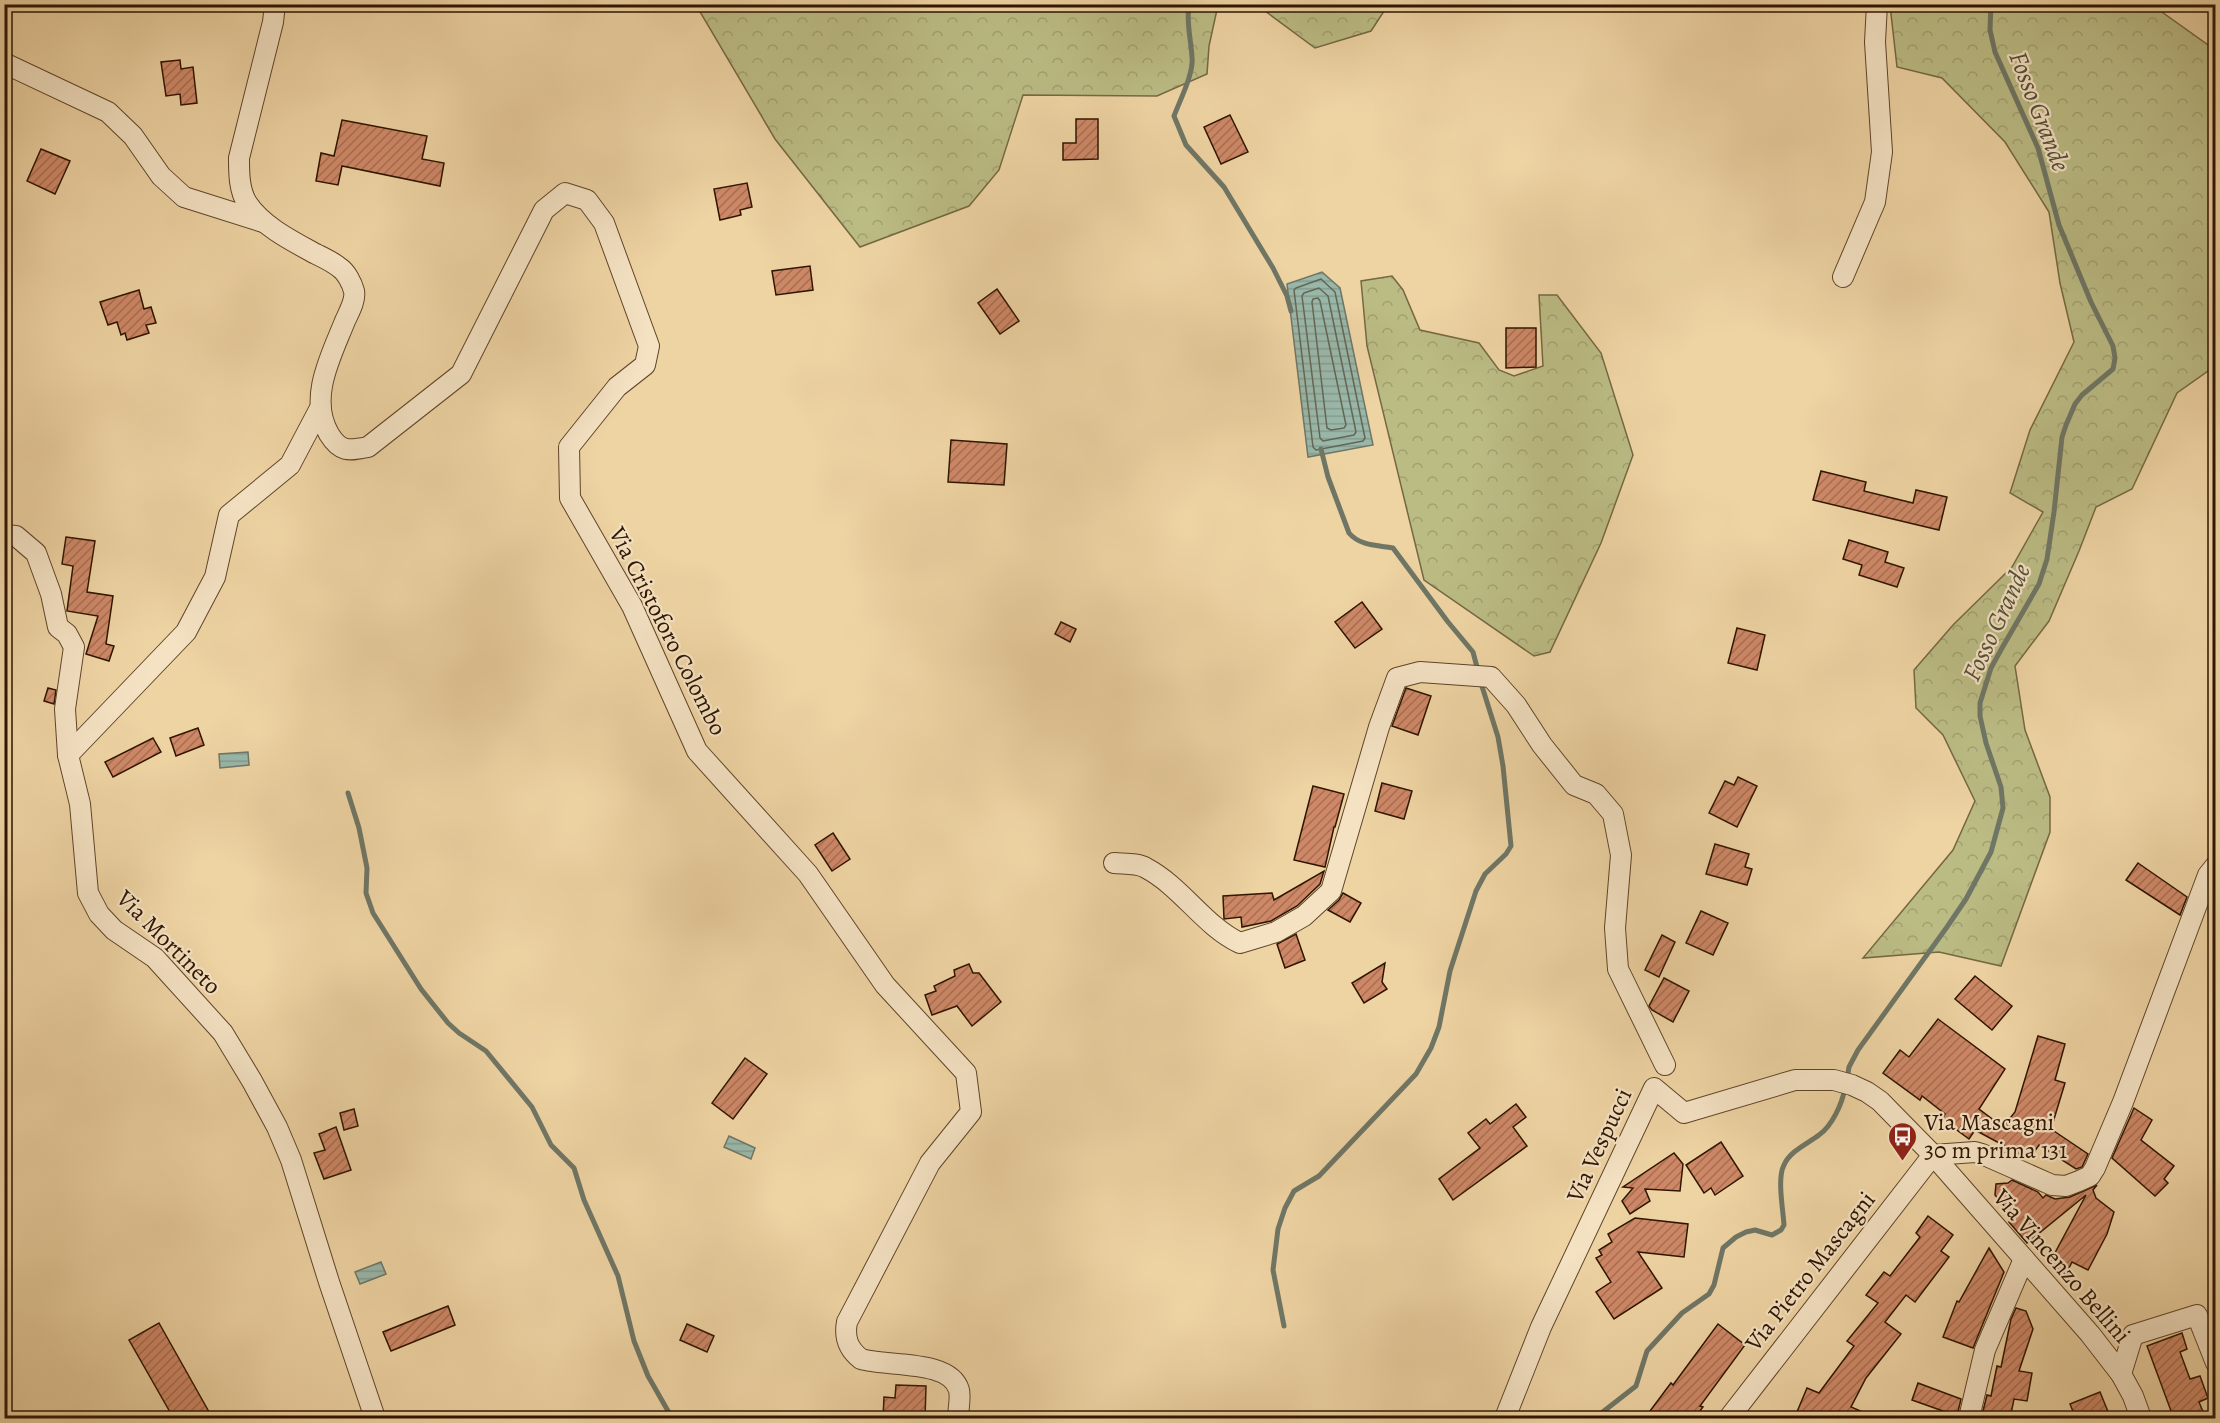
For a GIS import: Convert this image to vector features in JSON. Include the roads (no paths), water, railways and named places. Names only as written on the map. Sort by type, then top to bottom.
[{"type":"street","name":"Via Cristoforo Colombo","points":[[274,4],[273,22],[239,158],[239,179],[246,202],[265,222],[341,268],[350,281],[354,292],[351,306],[328,362],[320,399],[320,408],[327,430],[336,445],[349,450],[368,447],[461,374],[544,210],[565,193],[587,200],[604,223],[649,346],[645,365],[617,387],[569,447],[570,498],[632,606],[697,751],[808,874],[885,985],[966,1073],[971,1112],[930,1163],[848,1322],[845,1332],[853,1353],[861,1359],[939,1370],[954,1379],[959,1392],[958,1419]]},
{"type":"street","points":[[1843,277],[1875,202],[1882,152],[1875,42],[1876,4]]},
{"type":"street","points":[[4,63],[108,112],[134,136],[161,176],[184,196],[265,222]]},
{"type":"street","points":[[68,755],[186,632],[215,577],[229,515],[290,465],[320,408]]},
{"type":"street","name":"Via Mortineto","points":[[4,536],[16,536],[36,553],[51,594],[58,627],[67,634],[74,647],[65,709],[68,755],[80,804],[88,893],[99,914],[114,930],[155,958],[223,1033],[277,1126],[291,1160],[375,1419]]},
{"type":"street","points":[[1114,863],[1145,867],[1184,897],[1225,936],[1240,943],[1276,932],[1304,916],[1331,891],[1379,727],[1397,678],[1420,672],[1491,677],[1516,705],[1542,745],[1574,785],[1596,794],[1613,814],[1621,855],[1615,928],[1618,969],[1665,1065]]},
{"type":"street","points":[[1932,1155],[1975,1152],[2052,1185],[2066,1186],[2090,1176],[2123,1102],[2208,875],[2216,865]]},
{"type":"street","name":"Via Vespucci","points":[[1505,1419],[1541,1327],[1654,1088],[1684,1113],[1795,1080],[1834,1080],[1852,1085],[1880,1101],[1932,1155]]},
{"type":"street","name":"Via Vincenzo Bellini","points":[[1932,1155],[2090,1334],[2121,1374],[2142,1419]]},
{"type":"street","name":"Via Pietro Mascagni","points":[[1729,1419],[1932,1155]]},
{"type":"street","points":[[1969,1419],[1985,1350],[2024,1259]]},
{"type":"street","points":[[2121,1374],[2133,1335],[2197,1315],[2216,1363]]},
{"type":"water","points":[[1322,272],[1340,288],[1373,445],[1308,457],[1287,284]]},
{"type":"water","points":[[248,752],[249,765],[220,768],[219,754]]},
{"type":"water","points":[[729,1136],[755,1148],[751,1159],[724,1147]]},
{"type":"water","points":[[381,1262],[386,1274],[360,1284],[355,1272]]},
{"type":"waterway","points":[[1189,4],[1188,24],[1192,63],[1189,78],[1174,116],[1186,145],[1224,187],[1273,268],[1287,296],[1291,311]]},
{"type":"waterway","name":"Fosso Grande","points":[[1847,1079],[1849,1067],[1858,1050],[1966,899],[1991,852],[2003,808],[2001,787],[1986,743],[1980,716],[1980,703],[1991,668],[2039,584],[2047,559],[2062,437],[2066,425],[2075,404],[2082,395],[2113,369],[2115,358],[2113,346],[2091,302],[2059,225],[2038,148],[1995,52],[1990,30],[1991,4]]},
{"type":"waterway","points":[[1321,449],[1328,477],[1349,533],[1364,543],[1393,548],[1473,652],[1478,671]]},
{"type":"waterway","points":[[1284,1326],[1273,1270],[1278,1229],[1285,1208],[1294,1191],[1319,1176],[1416,1074],[1431,1048],[1439,1027],[1450,971],[1476,891],[1485,874],[1511,846],[1498,737],[1480,680]]},
{"type":"waterway","points":[[348,793],[359,828],[367,868],[366,893],[373,913],[421,989],[448,1023],[486,1051],[532,1107],[551,1145],[574,1168],[584,1200],[618,1276],[634,1341],[648,1376],[672,1418]]},
{"type":"waterway","name":"Fosso Grande","points":[[1595,1418],[1636,1386],[1647,1351],[1682,1313],[1709,1294],[1714,1285],[1723,1248],[1746,1232],[1755,1230],[1772,1235],[1781,1230],[1784,1225],[1781,1185],[1784,1165],[1795,1152],[1828,1126],[1839,1108],[1845,1088]]},
{"type":"place","name":"Via Mascagni 30 m prima 131","points":[[1903,1162]]}]
